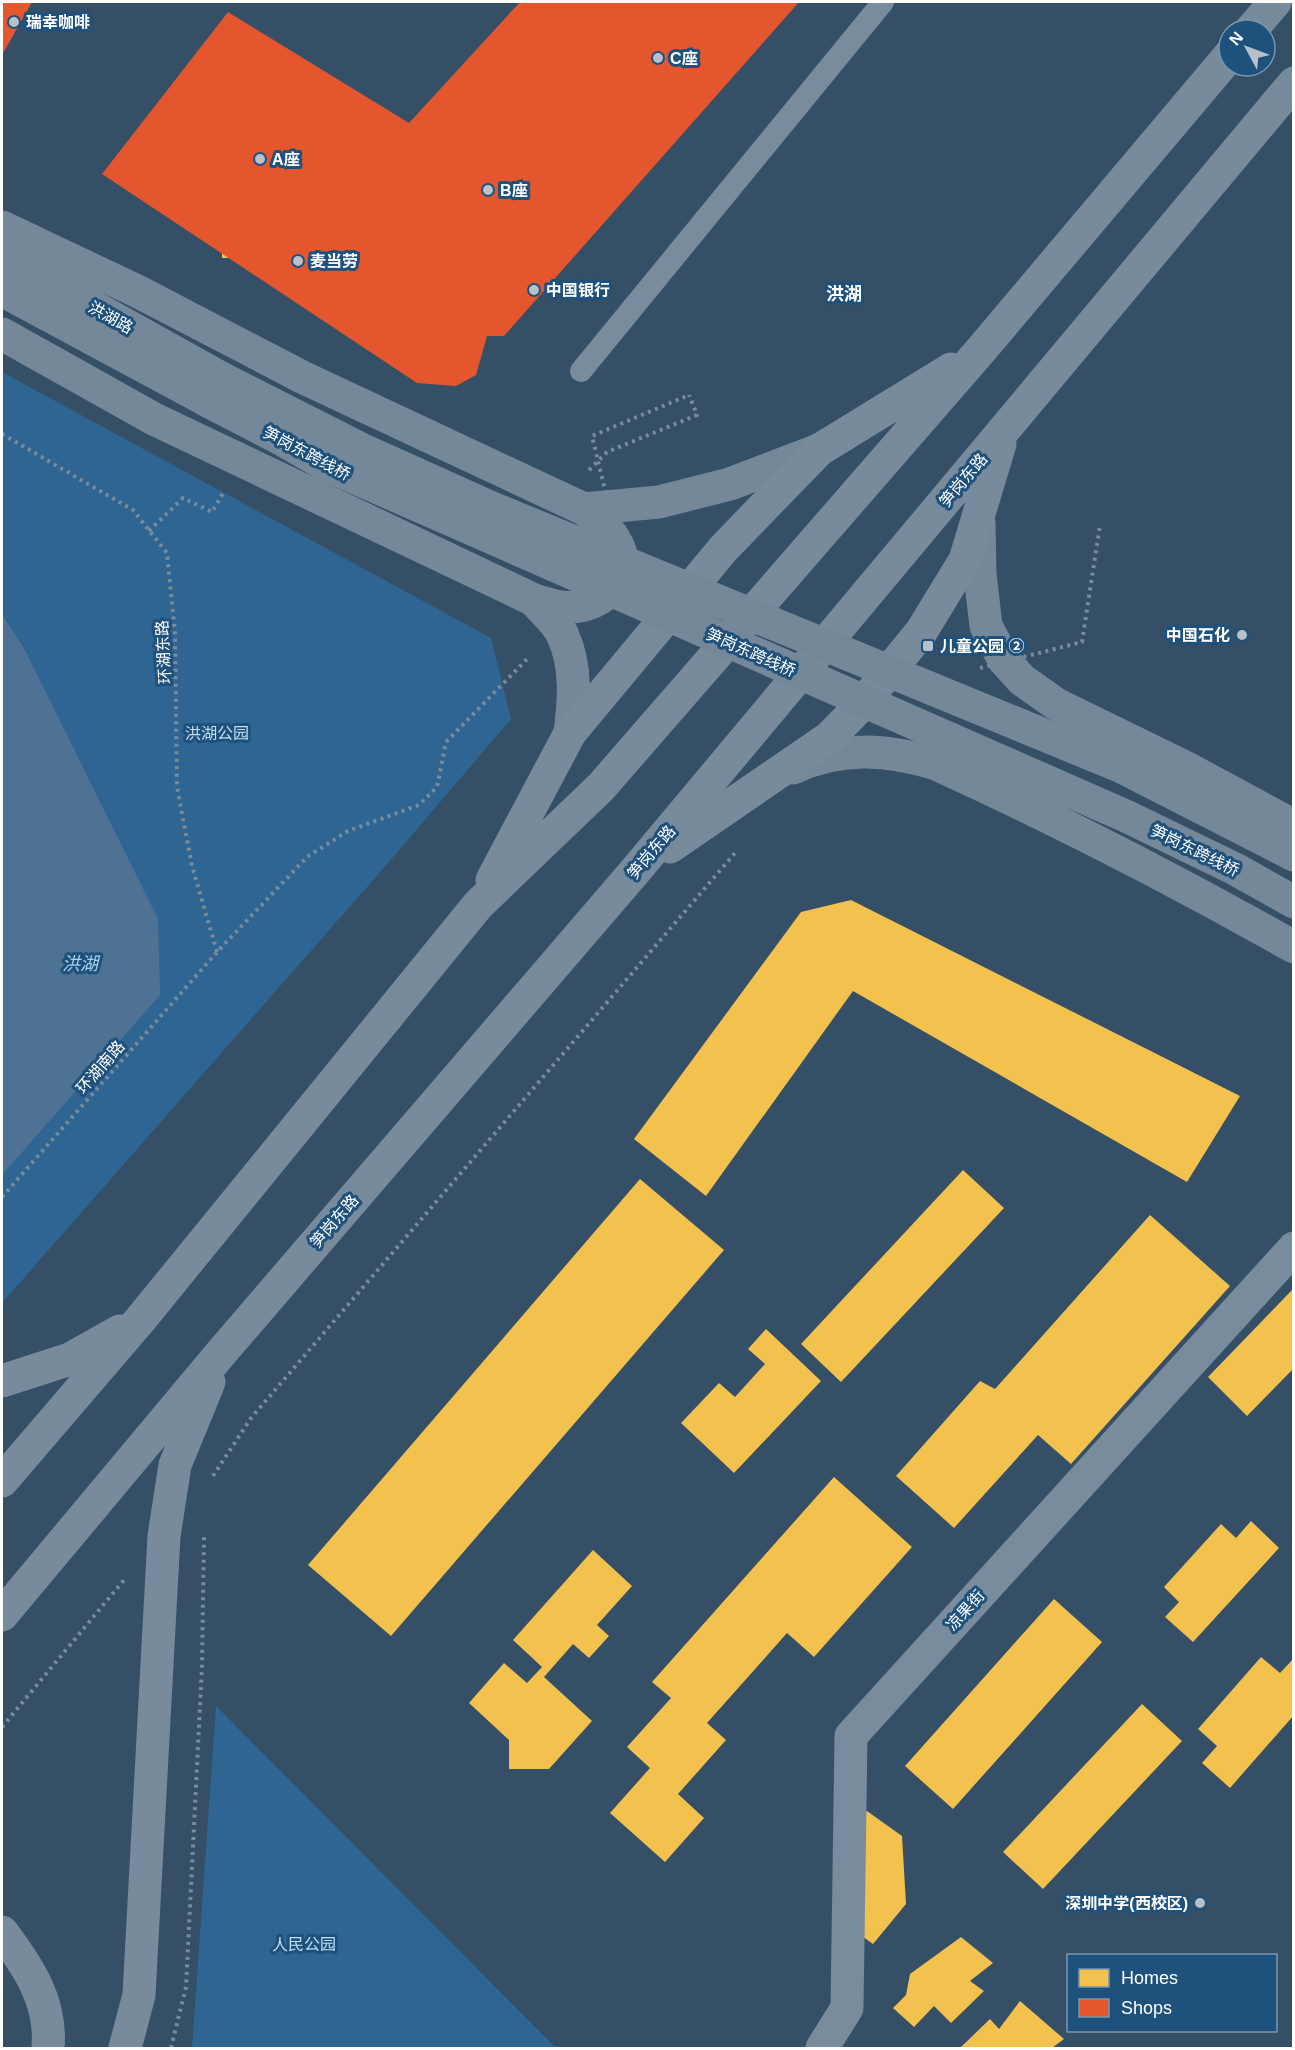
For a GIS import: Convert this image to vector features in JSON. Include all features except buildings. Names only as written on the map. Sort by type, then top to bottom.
[{"type":"main road","points":[[1261,18],[1275,2]]},
{"type":"main road","points":[[2,1481],[140,1320],[478,905],[601,787],[981,350],[1217,70]]},
{"type":"main road","name":"笋岗东路","points":[[2,1615],[221,1353],[636,870],[1293,83]]},
{"type":"main road","points":[[478,905],[570,733],[724,548],[819,450],[981,350]]},
{"type":"main road","points":[[636,870],[775,776],[838,728],[863,704],[921,632],[965,560],[1004,431]]},
{"type":"main road","points":[[2,1381],[70,1359],[140,1320]]},
{"type":"main road","points":[[125,2049],[139,1995],[164,1536],[175,1465],[221,1353]]},
{"type":"main road","points":[[2,1932],[32,1972],[50,2028],[48,2049]]},
{"type":"street","points":[[2,227],[139,292],[302,377],[584,508],[607,527],[619,548],[622,567],[613,588],[597,603],[562,607],[534,600],[154,419],[2,334]]},
{"type":"street","name":"洪湖路","points":[[2,256],[214,390]]},
{"type":"street","name":"洪湖路","points":[[2,290],[214,390]]},
{"type":"street","name":"笋岗东跨线桥","points":[[214,390],[361,449],[492,508],[1122,767],[1293,855]]},
{"type":"street","name":"笋岗东跨线桥","points":[[214,390],[281,439],[326,465],[1128,817],[1235,869],[1293,902]]},
{"type":"street","points":[[584,508],[659,502],[730,484],[819,450]]},
{"type":"street","points":[[979,514],[980,574],[986,626],[1004,660],[1022,680],[1056,704],[1185,767],[1293,826]]},
{"type":"street","points":[[534,600],[563,635],[570,659],[574,702],[570,733]]},
{"type":"street","points":[[775,776],[809,760],[843,752],[869,751],[908,756],[936,764],[1032,807],[1137,861],[1293,948]]},
{"type":"street","name":"凉果街","points":[[822,2049],[847,2008],[851,1736],[1293,1248]]},
{"type":"lane","points":[[581,370],[883,2]]},
{"type":"path","points":[[589,470],[607,452],[698,415],[689,395],[592,436],[606,494],[618,520],[626,526]]},
{"type":"path","name":"环湖东路","points":[[2,434],[133,510],[167,553],[175,633],[177,787],[192,866],[217,952]]},
{"type":"path","points":[[149,531],[183,498],[212,512],[228,484]]},
{"type":"path","points":[[979,668],[1082,642],[1100,525]]},
{"type":"path","name":"环湖南路","points":[[2,1197],[217,952],[307,857],[348,831],[419,805],[437,787],[446,742],[530,656]]},
{"type":"path","points":[[208,1484],[251,1418],[735,853]]},
{"type":"path","points":[[171,2049],[186,1987],[202,1666],[204,1527]]},
{"type":"path","points":[[2,1727],[128,1576]]},
{"type":"green space","name":"洪湖公园","points":[[2,372],[491,638],[511,719],[389,862],[2,1303]]},
{"type":"green space","name":"人民公园","points":[[216,1706],[556,2048],[192,2048]]},
{"type":"water","name":"洪湖","points":[[2,615],[24,648],[158,919],[160,995],[2,1175]]},
{"type":"place","name":"瑞幸咖啡","points":[[14,22]]},
{"type":"place","name":"C座","points":[[658,58]]},
{"type":"place","name":"A座","points":[[260,159]]},
{"type":"place","name":"B座","points":[[488,190]]},
{"type":"place","name":"麦当劳","points":[[298,261]]},
{"type":"place","name":"中国银行","points":[[534,290]]},
{"type":"place","name":"中国石化","points":[[1242,635]]},
{"type":"place","name":"儿童公园 ②","points":[[928,646]]},
{"type":"place","name":"深圳中学(西校区)","points":[[1200,1903]]},
{"type":"district","name":"洪湖","points":[[844,294]]}]
